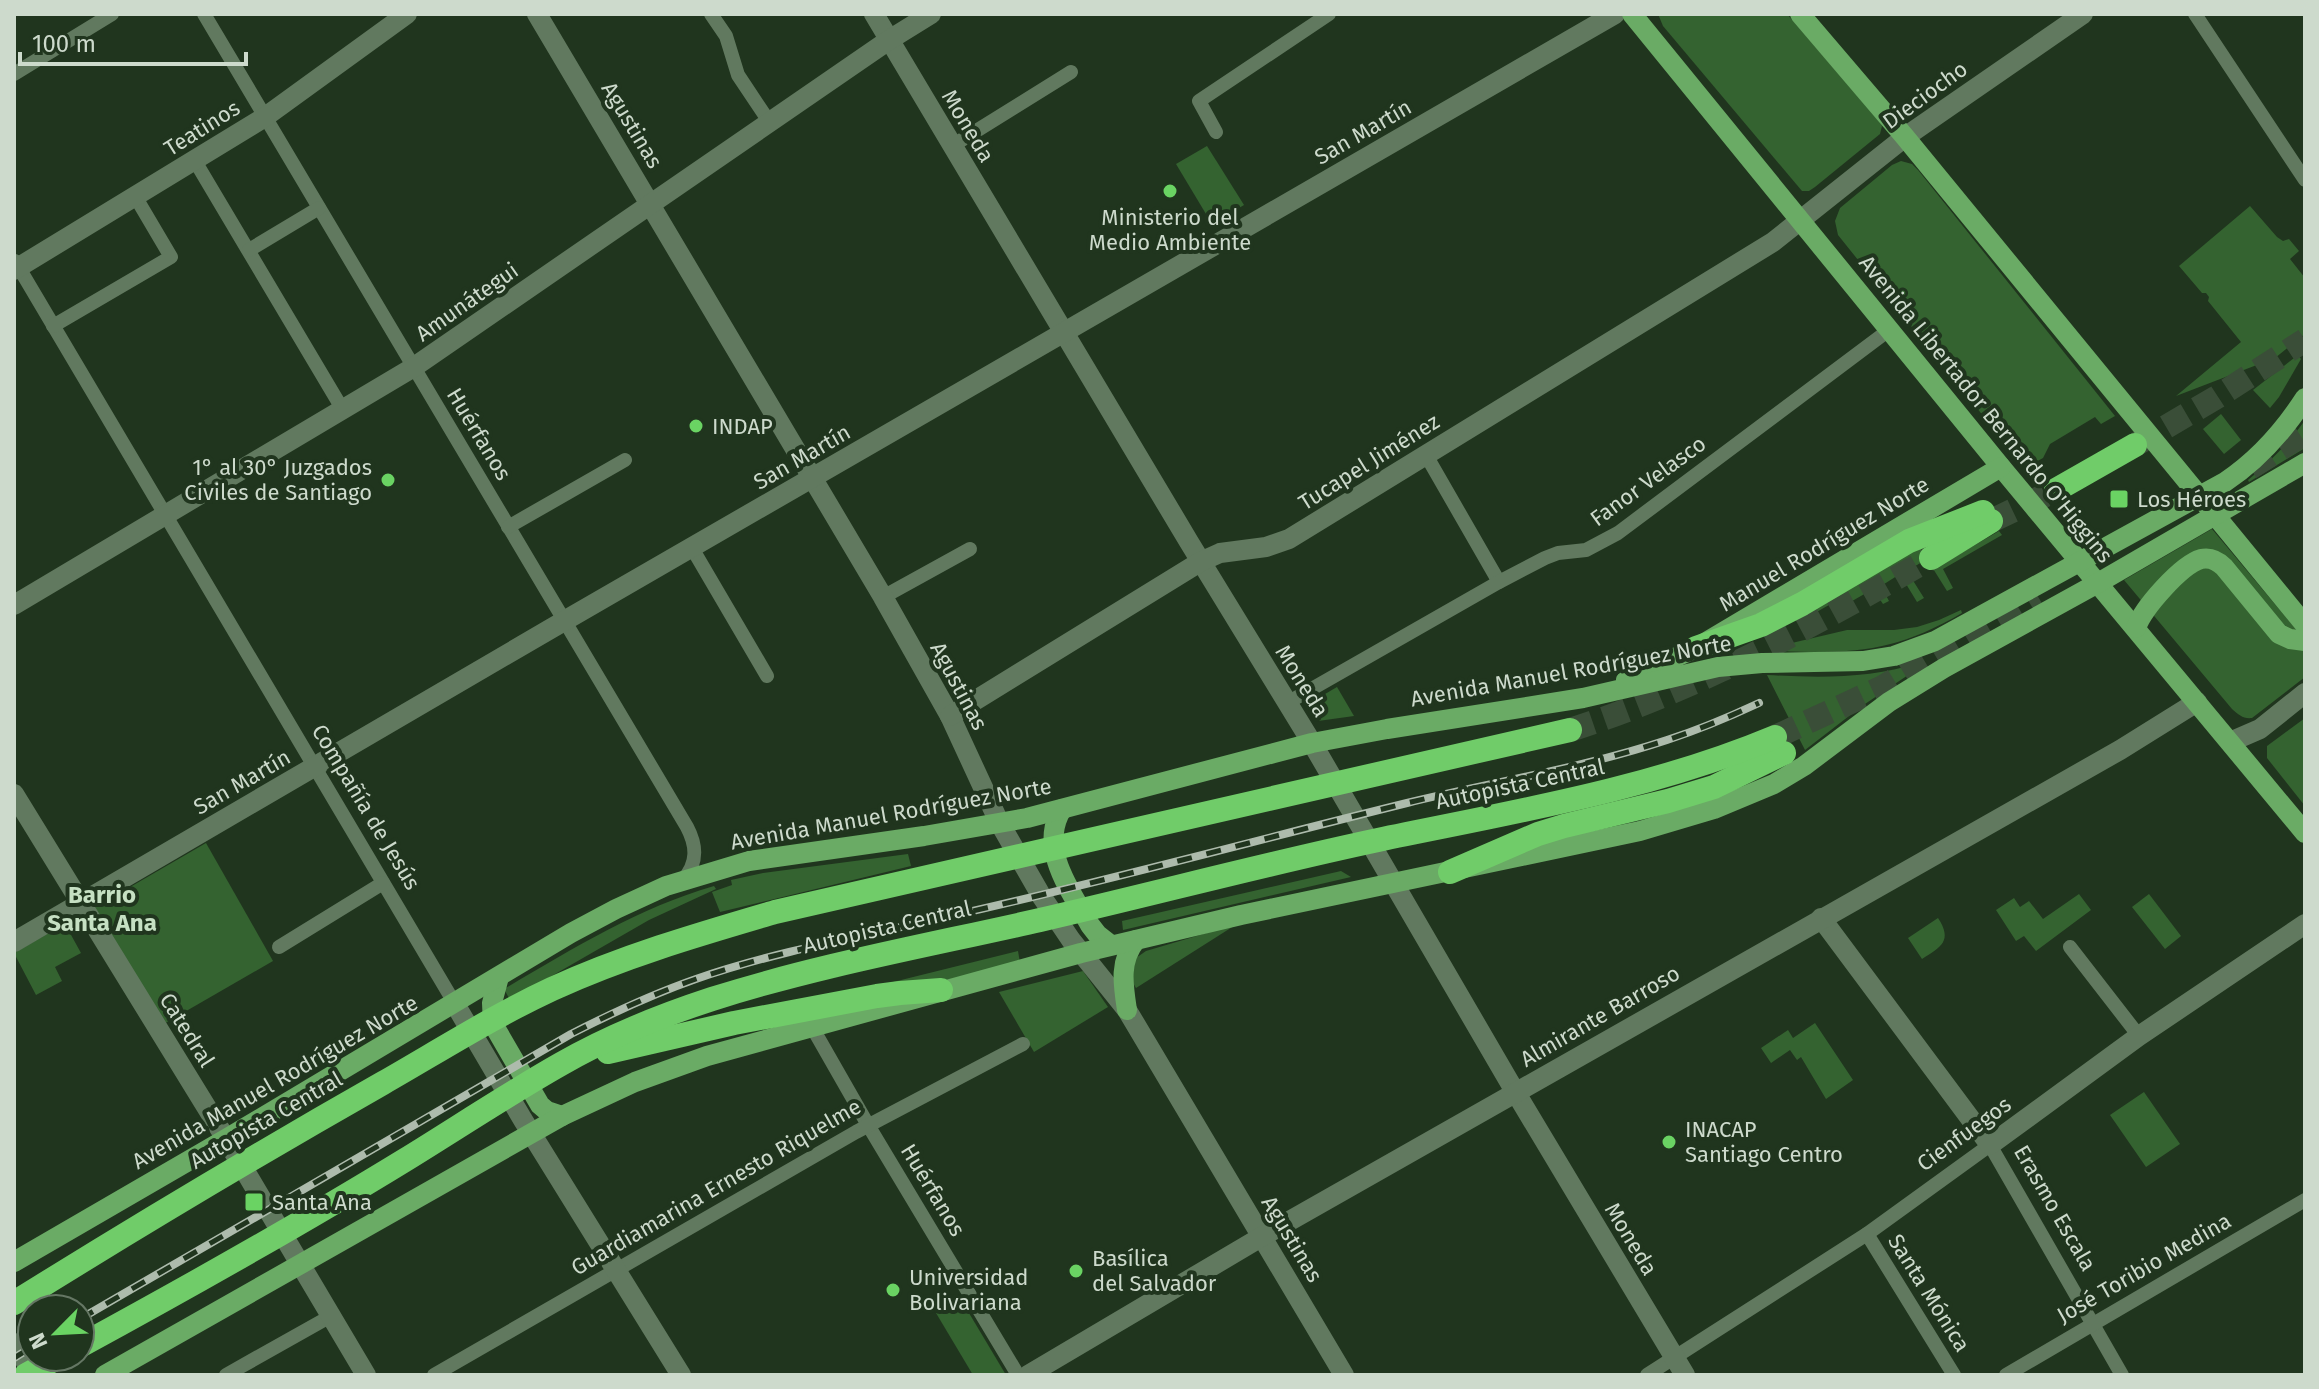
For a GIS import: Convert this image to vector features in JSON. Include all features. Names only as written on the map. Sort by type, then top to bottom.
[{"type":"highway","points":[[2056,490],[2135,445]]},
{"type":"highway","points":[[1696,648],[1771,621],[1909,541],[1987,517],[1931,558]]},
{"type":"highway","name":"Autopista Central","points":[[14,1303],[252,1157],[505,1014],[550,990],[627,958],[775,912],[1570,730]]},
{"type":"highway","name":"Autopista Central","points":[[96,1337],[253,1251],[563,1062],[671,1014],[778,979],[1349,846],[1636,785],[1780,745],[1714,787],[1538,834],[1450,872]]},
{"type":"highway","points":[[563,1062],[791,1012],[900,993],[941,990]]},
{"type":"main road","name":"Avenida Libertador Bernardo O'Higgins","points":[[1632,14],[2001,467],[2305,833]]},
{"type":"main road","points":[[1800,14],[1905,137],[2305,625]]},
{"type":"main road","name":"Avenida Manuel Rodríguez Norte","points":[[14,1262],[230,1145],[616,909],[683,880],[749,861],[924,836],[1062,809],[1312,743],[1583,698],[1718,667],[1848,662],[1894,656],[1935,641],[2201,497],[2264,451],[2305,398]]},
{"type":"main road","points":[[105,1375],[296,1258],[527,1126],[562,1116],[670,1069],[941,990],[1076,946],[1111,945],[1136,940],[1389,878],[1450,872],[1661,826],[1746,798],[1800,769],[1925,679],[2305,463]]},
{"type":"main road","name":"Manuel Rodríguez Norte","points":[[1583,698],[1696,648],[2001,467]]},
{"type":"main road","points":[[2136,628],[2143,612],[2158,594],[2194,563],[2208,559],[2218,562],[2228,572],[2279,634],[2305,641]]},
{"type":"main road","points":[[1062,809],[1052,833],[1054,855],[1093,930],[1111,945]]},
{"type":"main road","points":[[1127,1010],[1123,989],[1124,964],[1136,940]]},
{"type":"main road","points":[[496,985],[491,1012],[493,1024],[542,1107],[562,1116]]},
{"type":"street","points":[[14,74],[112,14]]},
{"type":"street","name":"Huérfanos","points":[[204,14],[691,835],[694,859],[683,880]]},
{"type":"street","name":"Teatinos","points":[[15,266],[265,117],[407,14]]},
{"type":"street","name":"Agustinas","points":[[537,14],[883,597],[950,716],[1010,842],[1056,919],[1127,1010],[1344,1375]]},
{"type":"street","points":[[711,14],[726,36],[738,75],[770,123]]},
{"type":"street","name":"Moneda","points":[[874,14],[1200,562],[1312,743],[1515,1092],[1680,1366]]},
{"type":"street","name":"Amunátegui","points":[[14,605],[414,367],[931,14]]},
{"type":"street","points":[[1216,132],[1199,101],[1329,14]]},
{"type":"street","name":"San Martín","points":[[14,942],[1615,14]]},
{"type":"street","name":"Dieciocho","points":[[1801,221],[1905,137],[2083,14]]},
{"type":"street","points":[[2195,14],[2305,180]]},
{"type":"street","points":[[952,146],[1071,72]]},
{"type":"street","points":[[195,161],[343,410]]},
{"type":"street","points":[[53,326],[171,257],[135,196]]},
{"type":"street","points":[[249,250],[319,208]]},
{"type":"street","name":"Tucapel Jiménez","points":[[950,716],[1200,562],[1220,553],[1266,547],[1289,539],[1773,242],[1801,221]]},
{"type":"street","name":"Compañía de Jesús","points":[[15,266],[527,1126],[681,1375]]},
{"type":"street","name":"Fanor Velasco","points":[[1287,703],[1499,582],[1558,553],[1586,550],[1631,525],[1889,330]]},
{"type":"street","points":[[1426,455],[1499,582]]},
{"type":"street","points":[[508,527],[625,460]]},
{"type":"street","points":[[692,548],[767,676]]},
{"type":"street","points":[[883,597],[970,549]]},
{"type":"street","points":[[2230,742],[2260,729],[2305,693]]},
{"type":"street","name":"Almirante Barroso","points":[[1028,1375],[1263,1236],[2120,750],[2197,702]]},
{"type":"street","name":"Catedral","points":[[14,794],[230,1145],[366,1375]]},
{"type":"street","points":[[279,947],[383,883]]},
{"type":"street","name":"Erasmo Escala","points":[[1821,918],[1990,1145],[2122,1375]]},
{"type":"street","name":"Cienfuegos","points":[[1647,1375],[1680,1366],[2139,1036],[2305,924]]},
{"type":"street","points":[[2070,947],[2139,1036]]},
{"type":"street","name":"Huérfanos","points":[[812,1027],[1018,1375]]},
{"type":"street","name":"Guardiamarina Ernesto Riquelme","points":[[434,1375],[868,1125],[1023,1044]]},
{"type":"street","name":"José Toribio Medina","points":[[2006,1375],[2305,1200]]},
{"type":"street","name":"Santa Mónica","points":[[1867,1234],[1954,1375]]},
{"type":"street","points":[[226,1375],[331,1316]]},
{"type":"street","points":[[14,1343],[34,1375]]},
{"type":"green space","points":[[1658,14],[1787,14],[1879,121],[1882,126],[1880,134],[1815,187],[1802,191],[1663,26]]},
{"type":"green space","points":[[1207,146],[1244,205],[1212,224],[1176,164]]},
{"type":"green space","points":[[1901,161],[1912,164],[1918,170],[2115,416],[2101,424],[2095,417],[2050,444],[2043,458],[2025,468],[1838,235],[1835,221],[1840,208]]},
{"type":"green space","points":[[2250,206],[2277,237],[2283,241],[2289,239],[2299,251],[2290,259],[2305,278],[2305,334],[2275,358],[2176,396],[2241,342],[2208,301],[2206,293],[2202,293],[2179,266]]},
{"type":"green space","points":[[2298,355],[2301,359],[2270,408],[2253,390]]},
{"type":"green space","points":[[2221,414],[2241,440],[2224,454],[2203,429]]},
{"type":"green space","points":[[2305,420],[2305,448],[2249,482],[2279,452]]},
{"type":"green space","points":[[2212,529],[2305,640],[2305,677],[2252,718],[2239,715],[2232,709],[2124,580]]},
{"type":"green space","points":[[1999,531],[2002,535],[1943,569],[1953,588],[1947,591],[1927,559],[1907,571],[1924,598],[1917,602],[1900,574],[1881,586],[1889,601],[1883,604],[1873,589],[1847,604],[1843,597],[1799,622],[1797,617],[1918,546],[1937,567]]},
{"type":"green space","points":[[1961,610],[1962,613],[1916,636],[1874,648],[1830,652],[1779,651],[1779,646],[1847,630],[1917,627]]},
{"type":"green space","points":[[1921,662],[1923,665],[1805,750],[1767,675],[1845,676],[1883,672]]},
{"type":"green space","points":[[1337,687],[1354,716],[1318,721],[1308,704]]},
{"type":"green space","points":[[2305,718],[2305,806],[2267,758],[2267,746]]},
{"type":"green space","points":[[206,843],[273,961],[162,1025],[94,908]]},
{"type":"green space","points":[[908,854],[911,866],[720,912],[712,892],[732,885],[731,880],[763,873]]},
{"type":"green space","points":[[1341,871],[1351,877],[1123,930],[1122,921]]},
{"type":"green space","points":[[714,886],[716,889],[649,920],[510,1000],[504,989],[632,918]]},
{"type":"green space","points":[[2079,894],[2091,910],[2036,951],[2024,936],[2016,941],[1996,910],[2014,898],[2020,907],[2029,901],[2043,919]]},
{"type":"green space","points":[[2149,894],[2181,936],[2165,949],[2132,907]]},
{"type":"green space","points":[[1938,918],[1945,938],[1935,951],[1922,959],[1908,938]]},
{"type":"green space","points":[[65,924],[81,953],[55,967],[62,981],[36,995],[14,953]]},
{"type":"green space","points":[[1237,924],[1136,988],[1130,978],[1133,960],[1146,951]]},
{"type":"green space","points":[[1018,951],[1020,963],[941,984],[889,983]]},
{"type":"green space","points":[[1083,971],[1108,1007],[1034,1052],[999,992]]},
{"type":"green space","points":[[1815,1023],[1853,1080],[1826,1099],[1801,1057],[1797,1060],[1790,1050],[1771,1063],[1761,1048],[1788,1030],[1793,1038]]},
{"type":"green space","points":[[2144,1092],[2180,1144],[2146,1167],[2110,1115]]},
{"type":"green space","points":[[960,1298],[1006,1375],[973,1375],[936,1313]]},
{"type":"tunnel","points":[[2135,445],[2305,340]]},
{"type":"tunnel","points":[[2250,468],[2305,433]]},
{"type":"tunnel","points":[[1991,521],[2056,490]]},
{"type":"tunnel","points":[[1570,730],[1618,714],[1755,654],[1931,558]]},
{"type":"tunnel","points":[[1775,737],[1881,688],[2037,595]]},
{"type":"railway","points":[[96,1310],[571,1034],[680,985],[792,951],[1012,902],[1407,803],[1603,759],[1690,732],[1759,703]]},
{"type":"place","name":"Ministerio del Medio Ambiente","points":[[1170,191]]},
{"type":"place","name":"INDAP","points":[[696,426]]},
{"type":"place","name":"1° al 30° Juzgados Civiles de Santiago","points":[[388,480]]},
{"type":"place","name":"Los Héroes","points":[[2119,499]]},
{"type":"place","name":"INACAP Santiago Centro","points":[[1669,1142]]},
{"type":"place","name":"Santa Ana","points":[[254,1202]]},
{"type":"place","name":"Basílica del Salvador","points":[[1076,1271]]},
{"type":"place","name":"Universidad Bolivariana","points":[[893,1290]]},
{"type":"district","name":"Barrio Santa Ana","points":[[102,909]]}]
